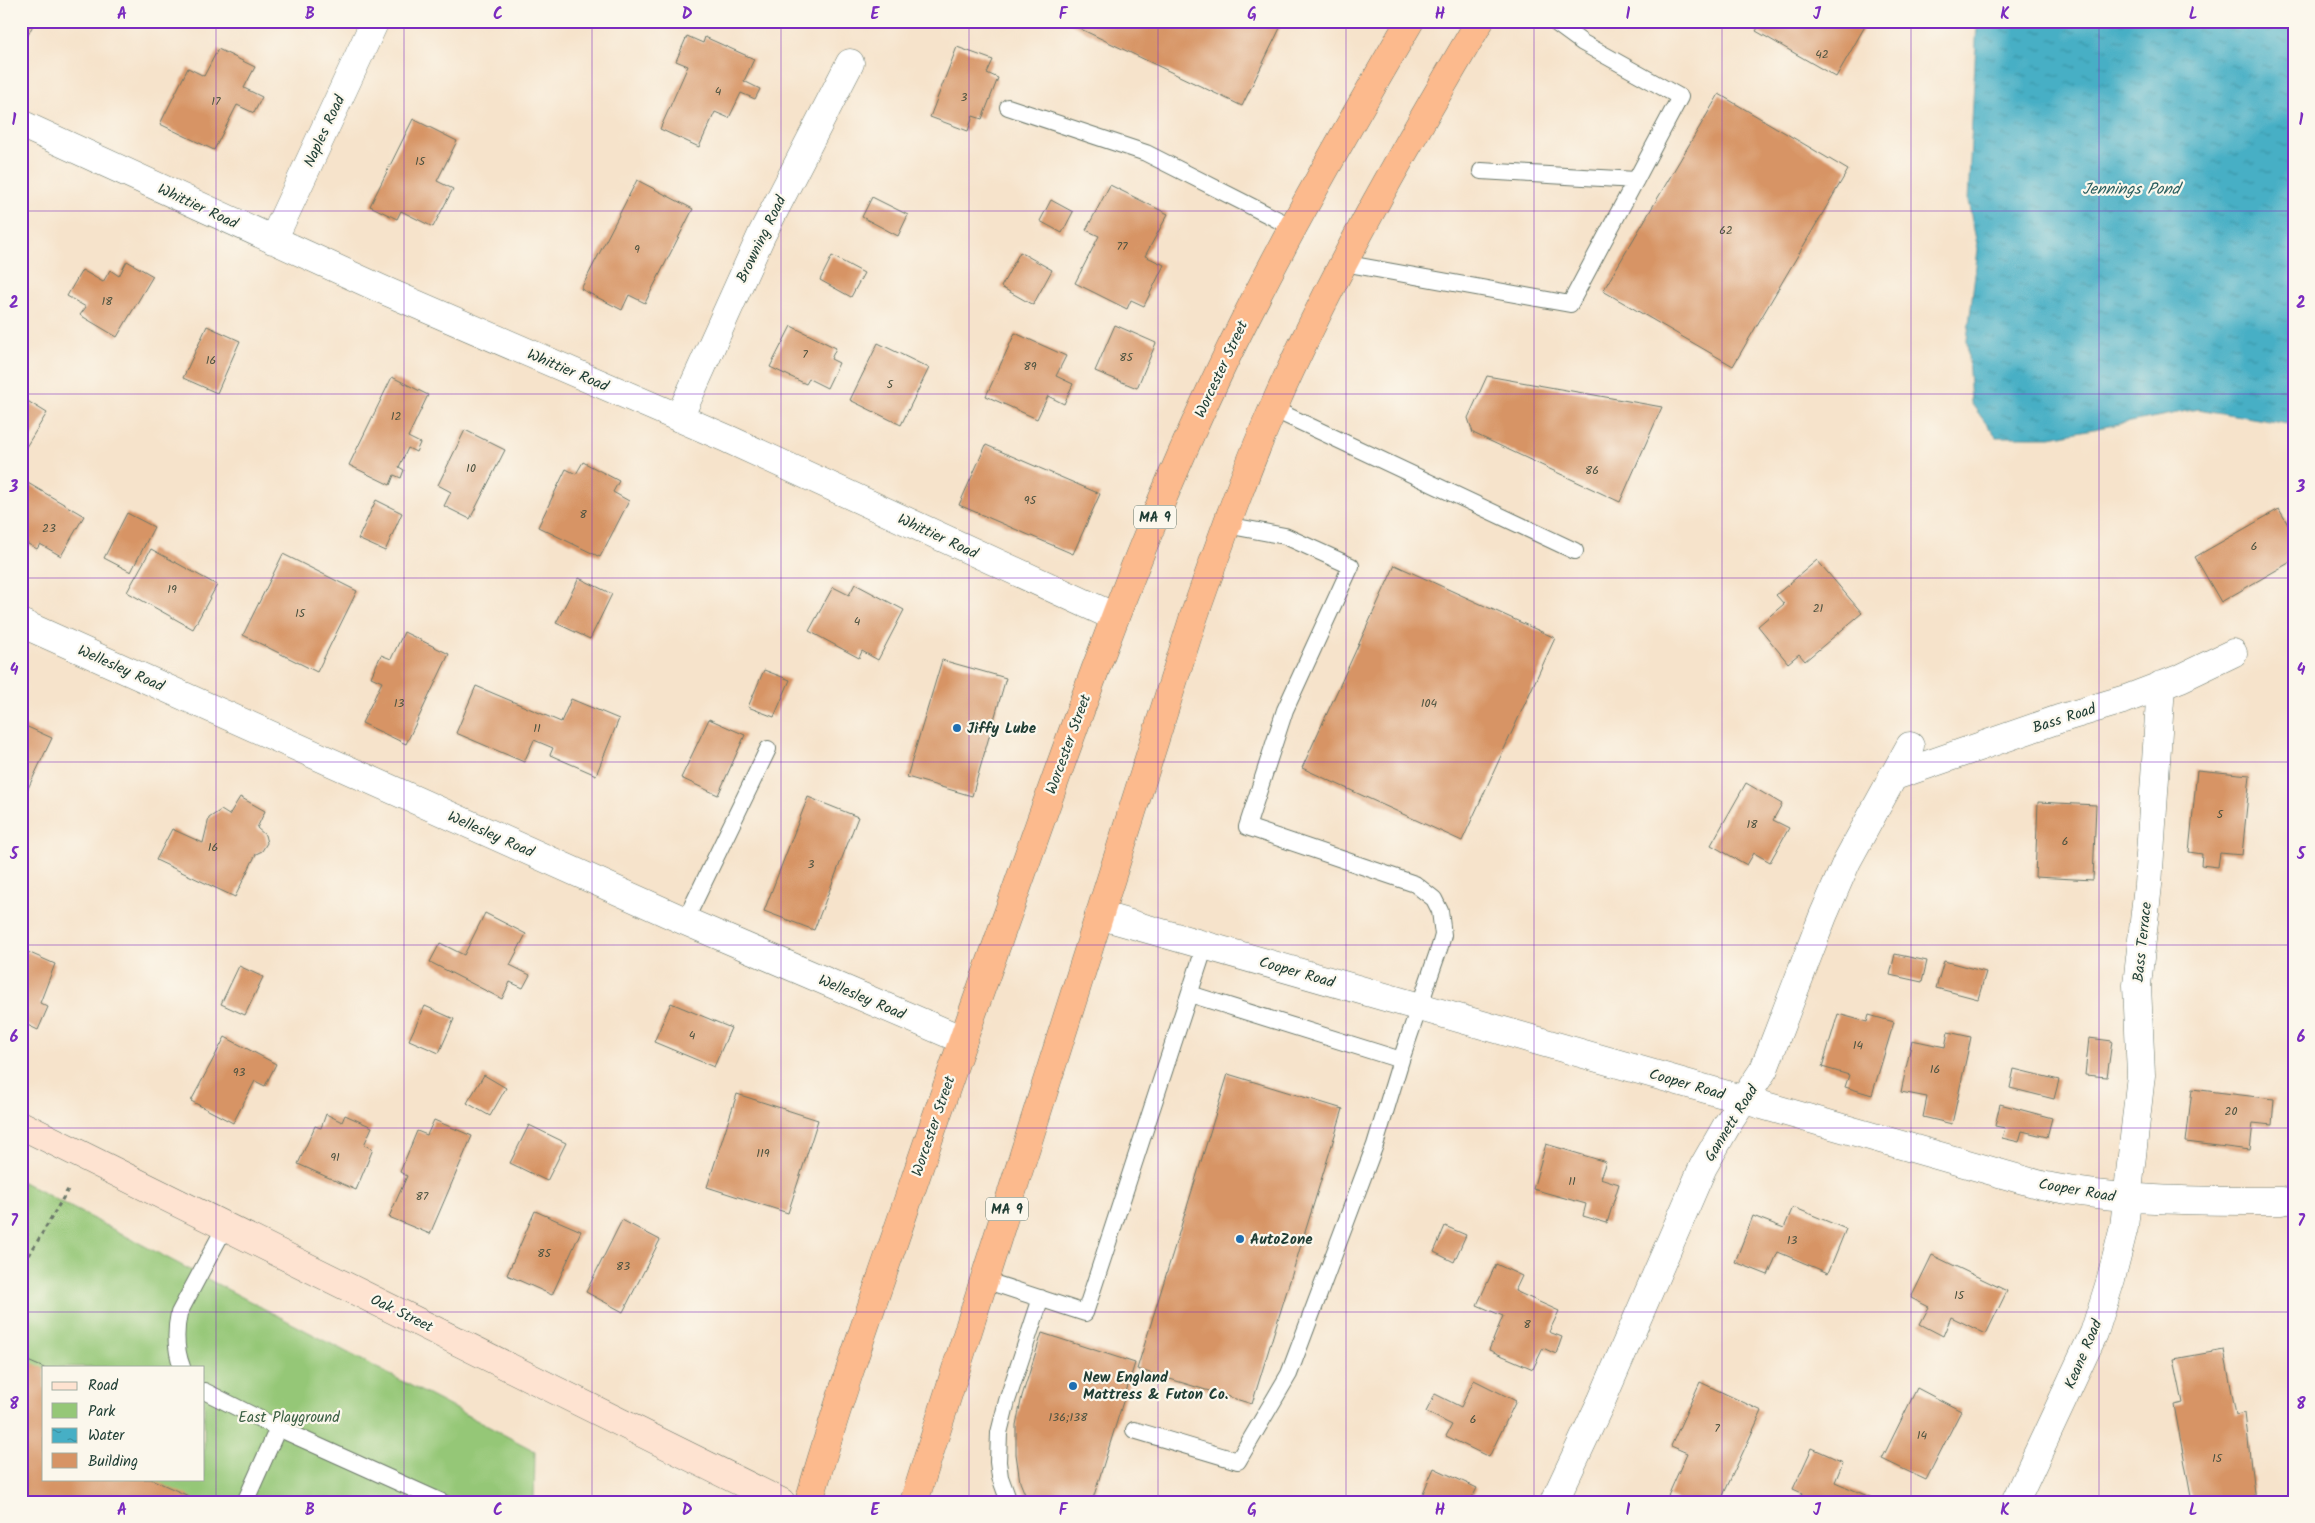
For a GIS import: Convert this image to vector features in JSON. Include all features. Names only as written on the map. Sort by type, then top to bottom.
[{"type":"highway","name":"Worcester Street","points":[[809,1502],[845,1384],[963,1040],[1115,617],[1192,431],[1253,303],[1292,227],[1410,21]]},
{"type":"highway","name":"MA 9","points":[[914,1502],[1193,619],[1226,525],[1272,409],[1343,263],[1407,144],[1480,21]]},
{"type":"main road","name":"Oak Street","points":[[21,1125],[226,1225],[781,1502]]},
{"type":"street","name":"Naples Road","points":[[273,240],[375,21]]},
{"type":"street","name":"Browning Road","points":[[679,418],[762,234],[850,63]]},
{"type":"street","name":"Whittier Road","points":[[21,124],[273,240],[679,418],[1115,617]]},
{"type":"street","name":"Wellesley Road","points":[[21,623],[685,921],[963,1040]]},
{"type":"street","name":"Bass Road","points":[[1892,776],[2161,685],[2233,653]]},
{"type":"street","name":"Bass Terrace","points":[[2128,1198],[2141,1074],[2137,985],[2148,885],[2161,685]]},
{"type":"street","name":"Gannett Road","points":[[1554,1502],[1601,1402],[1703,1167],[1727,1125],[1759,1077],[1772,1051],[1823,916],[1847,861],[1910,746]]},
{"type":"street","name":"Cooper Road","points":[[1099,915],[2041,1185],[2084,1193],[2128,1198],[2177,1201],[2282,1201]]},
{"type":"street","name":"Keane Road","points":[[2016,1502],[2094,1333],[2118,1253],[2128,1198]]},
{"type":"lane","points":[[1343,263],[1570,304],[1680,97],[1583,43],[1554,21]]},
{"type":"lane","points":[[1008,107],[1146,153],[1292,227]]},
{"type":"lane","points":[[1481,170],[1636,180]]},
{"type":"lane","points":[[1272,409],[1575,551]]},
{"type":"lane","points":[[1134,1430],[1238,1462],[1289,1374],[1375,1145],[1443,935],[1440,911],[1434,899],[1415,884],[1247,827],[1285,710],[1351,566],[1285,536],[1226,525]]},
{"type":"lane","points":[[685,921],[768,749]]},
{"type":"lane","points":[[984,1280],[1084,1312],[1206,946]]},
{"type":"lane","points":[[1190,994],[1401,1060]]},
{"type":"lane","points":[[182,1366],[176,1342],[176,1327],[179,1313],[226,1225]]},
{"type":"lane","points":[[1009,1502],[1000,1477],[998,1462],[1000,1433],[1007,1402],[1041,1298]]},
{"type":"lane","points":[[205,1392],[278,1428],[442,1502]]},
{"type":"lane","points":[[245,1502],[278,1428]]},
{"type":"path","points":[[21,1269],[71,1185],[84,1156]]},
{"type":"green space","name":"East Playground","points":[[21,1181],[535,1451],[534,1502],[21,1502]]},
{"type":"water","name":"Jennings Pond","points":[[1977,21],[2294,21],[2294,425],[2198,409],[2051,437],[1996,437],[1971,403],[1967,340],[1978,249],[1968,201]]},
{"type":"building","points":[[21,21],[35,21],[27,37],[21,34]]},
{"type":"building","points":[[1064,21],[1276,21],[1282,24],[1242,106]]},
{"type":"building","points":[[1759,21],[1868,21],[1836,77],[1756,31],[1761,23]]},
{"type":"building","points":[[687,36],[703,43],[705,37],[754,59],[744,81],[760,89],[755,99],[741,93],[729,118],[715,112],[699,147],[660,129],[688,66],[676,61]]},
{"type":"building","points":[[957,47],[993,60],[987,73],[998,78],[982,119],[973,116],[968,131],[930,117]]},
{"type":"building","points":[[218,49],[255,67],[244,88],[262,97],[254,113],[237,105],[214,150],[160,124],[188,68],[204,76]]},
{"type":"building","points":[[1719,94],[1848,170],[1733,366],[1603,291]]},
{"type":"building","points":[[413,119],[457,141],[437,181],[453,189],[433,227],[401,211],[397,219],[370,206]]},
{"type":"building","points":[[637,180],[693,209],[645,303],[629,295],[622,310],[581,289]]},
{"type":"building","points":[[1110,185],[1168,214],[1145,256],[1164,265],[1144,306],[1131,300],[1127,309],[1075,283],[1099,236],[1086,230]]},
{"type":"building","points":[[872,197],[908,215],[898,236],[862,217]]},
{"type":"building","points":[[1051,200],[1073,212],[1062,233],[1040,221]]},
{"type":"building","points":[[1020,252],[1052,270],[1033,305],[1001,287]]},
{"type":"building","points":[[832,256],[864,273],[851,297],[820,280]]},
{"type":"building","points":[[127,261],[153,276],[117,337],[80,315],[86,307],[67,296],[82,270],[103,282],[110,270],[119,276]]},
{"type":"building","points":[[1115,325],[1156,343],[1137,388],[1095,371]]},
{"type":"building","points":[[207,326],[240,341],[217,393],[183,378]]},
{"type":"building","points":[[791,326],[836,348],[831,359],[839,363],[827,388],[809,379],[806,384],[770,367]]},
{"type":"building","points":[[1015,333],[1066,356],[1056,376],[1073,384],[1064,404],[1048,396],[1037,419],[986,396]]},
{"type":"building","points":[[878,343],[929,368],[901,425],[850,400]]},
{"type":"building","points":[[1487,376],[1662,407],[1620,502],[1473,433],[1468,418]]},
{"type":"building","points":[[392,377],[428,395],[408,437],[420,443],[416,452],[408,448],[399,467],[404,470],[401,478],[394,475],[390,485],[349,465]]},
{"type":"building","points":[[21,397],[47,413],[21,455]]},
{"type":"building","points":[[465,430],[505,450],[470,519],[444,506],[451,492],[438,485]]},
{"type":"building","points":[[986,445],[1100,494],[1073,554],[959,505]]},
{"type":"building","points":[[583,462],[619,481],[613,492],[629,501],[600,557],[538,527],[566,469],[576,474]]},
{"type":"building","points":[[21,479],[84,516],[61,556],[40,544],[37,549],[21,540]]},
{"type":"building","points":[[376,500],[402,513],[385,551],[358,539]]},
{"type":"building","points":[[2279,509],[2294,535],[2294,560],[2221,602],[2195,557]]},
{"type":"building","points":[[127,513],[154,527],[131,572],[104,558]]},
{"type":"building","points":[[151,549],[217,585],[193,629],[127,592]]},
{"type":"building","points":[[283,554],[357,591],[317,672],[243,635]]},
{"type":"building","points":[[1817,560],[1862,613],[1805,661],[1799,654],[1788,663],[1758,626],[1784,604],[1776,595]]},
{"type":"building","points":[[1395,565],[1555,638],[1462,841],[1302,768]]},
{"type":"building","points":[[579,578],[612,594],[590,639],[556,623]]},
{"type":"building","points":[[855,584],[904,610],[878,660],[862,651],[859,658],[809,631],[833,587],[849,595]]},
{"type":"building","points":[[404,632],[449,654],[406,744],[362,723],[382,682],[371,677],[381,655],[391,659]]},
{"type":"building","name":"Jiffy Lube","points":[[942,660],[1006,678],[972,796],[907,777]]},
{"type":"building","points":[[764,670],[790,680],[774,717],[748,707]]},
{"type":"building","points":[[476,686],[561,722],[571,699],[619,719],[596,775],[550,755],[553,748],[534,740],[524,762],[456,733]]},
{"type":"building","points":[[709,719],[745,735],[718,795],[681,778]]},
{"type":"building","points":[[21,724],[52,738],[21,803]]},
{"type":"building","points":[[2197,770],[2250,775],[2242,855],[2220,853],[2218,867],[2201,865],[2202,854],[2189,852]]},
{"type":"building","points":[[1746,783],[1782,804],[1773,820],[1789,828],[1770,862],[1754,853],[1747,865],[1711,845]]},
{"type":"building","points":[[240,797],[265,811],[257,828],[265,835],[267,843],[262,851],[256,854],[235,897],[156,860],[172,829],[203,843],[209,818],[221,810],[229,815]]},
{"type":"building","points":[[808,797],[858,817],[814,930],[764,911]]},
{"type":"building","points":[[2038,802],[2096,805],[2093,880],[2035,877]]},
{"type":"building","points":[[485,913],[526,934],[510,965],[530,975],[523,988],[510,982],[502,999],[430,962],[440,943],[464,955]]},
{"type":"building","points":[[21,949],[55,964],[40,1003],[48,1007],[38,1030],[21,1022]]},
{"type":"building","points":[[1895,954],[1927,961],[1922,982],[1890,975]]},
{"type":"building","points":[[1944,961],[1986,972],[1978,999],[1936,988]]},
{"type":"building","points":[[239,966],[263,977],[245,1015],[221,1004]]},
{"type":"building","points":[[671,1003],[731,1028],[714,1067],[654,1042]]},
{"type":"building","points":[[425,1006],[454,1019],[439,1053],[409,1040]]},
{"type":"building","points":[[1838,1014],[1867,1022],[1869,1015],[1894,1022],[1872,1095],[1845,1087],[1849,1075],[1822,1067]]},
{"type":"building","points":[[1948,1032],[1971,1037],[1952,1124],[1923,1117],[1927,1097],[1901,1092],[1912,1040],[1945,1047]]},
{"type":"building","points":[[225,1037],[276,1064],[265,1086],[255,1081],[233,1123],[191,1101]]},
{"type":"building","points":[[2089,1038],[2112,1041],[2107,1077],[2085,1075]]},
{"type":"building","points":[[2014,1069],[2059,1080],[2054,1099],[2010,1088]]},
{"type":"building","name":"AutoZone","points":[[1228,1074],[1343,1109],[1252,1404],[1137,1369]]},
{"type":"building","points":[[484,1075],[506,1088],[490,1116],[467,1103]]},
{"type":"building","points":[[2192,1089],[2274,1099],[2272,1125],[2253,1123],[2250,1150],[2186,1142]]},
{"type":"building","points":[[737,1094],[818,1120],[788,1213],[707,1187]]},
{"type":"building","points":[[2000,1104],[2052,1118],[2047,1137],[2022,1131],[2019,1142],[2002,1138],[2005,1128],[1995,1126]]},
{"type":"building","points":[[326,1114],[342,1122],[345,1115],[372,1127],[364,1145],[373,1149],[356,1190],[298,1164],[315,1126],[321,1128]]},
{"type":"building","points":[[434,1120],[472,1136],[430,1234],[389,1217],[407,1176],[400,1172],[417,1131],[427,1135]]},
{"type":"building","points":[[529,1125],[566,1143],[547,1181],[510,1163]]},
{"type":"building","points":[[1546,1144],[1606,1162],[1600,1178],[1619,1184],[1607,1223],[1583,1216],[1586,1204],[1533,1189]]},
{"type":"building","points":[[1793,1207],[1846,1229],[1828,1273],[1778,1252],[1768,1275],[1735,1262],[1753,1216],[1784,1228]]},
{"type":"building","points":[[535,1211],[581,1231],[552,1295],[507,1275]]},
{"type":"building","points":[[622,1220],[660,1240],[623,1312],[586,1292]]},
{"type":"building","points":[[1445,1226],[1466,1235],[1454,1262],[1434,1252]]},
{"type":"building","points":[[1932,1255],[2007,1291],[1986,1334],[1951,1317],[1943,1336],[1920,1324],[1929,1307],[1911,1298]]},
{"type":"building","points":[[1496,1264],[1522,1276],[1515,1291],[1559,1311],[1549,1332],[1562,1337],[1556,1354],[1543,1348],[1533,1369],[1489,1350],[1503,1316],[1477,1305]]},
{"type":"building","points":[[1042,1333],[1135,1363],[1092,1502],[1028,1502],[1020,1482],[1016,1454],[1016,1425],[1022,1396]]},
{"type":"building","points":[[2224,1350],[2236,1415],[2245,1413],[2255,1502],[2192,1502],[2174,1405],[2183,1403],[2174,1359]]},
{"type":"building","points":[[21,1358],[42,1367],[42,1480],[153,1480],[193,1498],[191,1502],[21,1502]]},
{"type":"building","points":[[1474,1380],[1516,1401],[1489,1457],[1446,1436],[1452,1425],[1426,1412],[1435,1394],[1461,1407]]},
{"type":"building","points":[[1700,1382],[1762,1411],[1720,1502],[1681,1502],[1668,1496],[1687,1453],[1671,1446]]},
{"type":"building","points":[[1917,1388],[1961,1411],[1926,1480],[1882,1459]]},
{"type":"building","points":[[1812,1448],[1843,1462],[1835,1482],[1872,1498],[1871,1502],[1797,1502],[1802,1493],[1793,1489]]},
{"type":"building","points":[[1434,1468],[1477,1488],[1470,1502],[1419,1502]]},
{"type":"place","name":"Jiffy Lube","points":[[957,728]]},
{"type":"place","name":"AutoZone","points":[[1240,1239]]},
{"type":"place","name":"New England Mattress & Futon Co.","points":[[1073,1386]]}]
